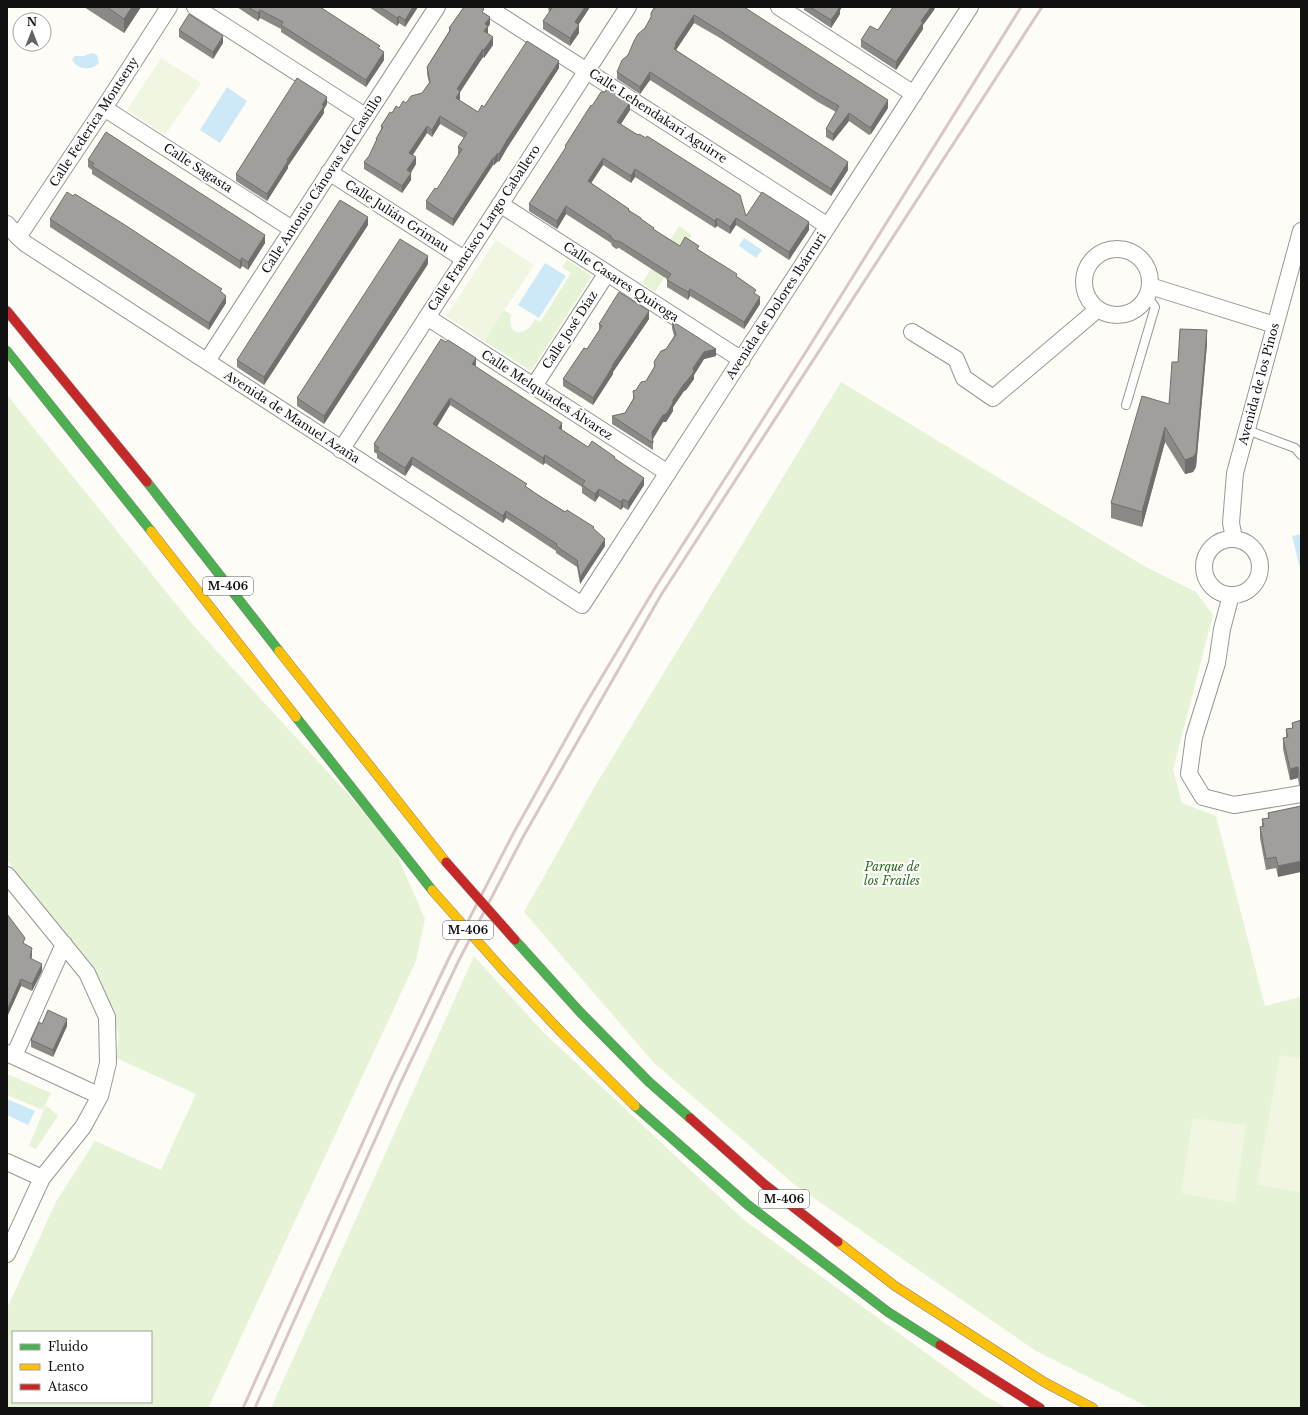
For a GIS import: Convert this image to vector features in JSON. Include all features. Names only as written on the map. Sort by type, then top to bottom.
[{"type":"highway","name":"M-406","points":[[7,311],[116,443],[446,862],[580,1012],[649,1082],[764,1184],[895,1286],[1044,1382],[1093,1408]]},
{"type":"highway","name":"M-406","points":[[7,351],[101,468],[432,890],[503,970],[561,1032],[630,1101],[748,1205],[888,1312],[1040,1408]]},
{"type":"street","name":"Calle Federica Montseny","points":[[18,237],[169,7]]},
{"type":"street","points":[[195,7],[365,116]]},
{"type":"street","name":"Calle Antonio Cánovas del Castillo","points":[[207,361],[437,7]]},
{"type":"street","name":"Calle Lehendakari Aguirre","points":[[487,7],[828,226]]},
{"type":"street","name":"Calle Francisco Largo Caballero","points":[[341,450],[628,7]]},
{"type":"street","points":[[779,7],[914,94]]},
{"type":"street","name":"Avenida de Dolores Ibárruri","points":[[582,605],[970,7]]},
{"type":"street","name":"Calle Sagasta","points":[[104,108],[292,229]]},
{"type":"street","name":"Calle Julián Grimau","points":[[329,172],[464,259]]},
{"type":"street","name":"Calle Casares Quiroga","points":[[500,204],[742,360]]},
{"type":"street","name":"Avenida de Manuel Azaña","points":[[7,224],[26,244],[341,450],[582,605]]},
{"type":"street","name":"Avenida de los Pinos","points":[[1234,538],[1231,523],[1235,473],[1301,232]]},
{"type":"street","points":[[1111,249],[1124,250],[1134,254],[1143,262],[1149,274],[1148,291],[1140,305],[1131,312],[1119,315],[1108,314],[1098,309],[1088,299],[1084,288],[1084,274],[1089,264],[1100,253],[1111,249]]},
{"type":"street","name":"Calle José Díaz","points":[[534,386],[607,273]]},
{"type":"street","points":[[1148,291],[1275,325]]},
{"type":"street","points":[[912,332],[956,358],[964,378],[994,398],[1098,309]]},
{"type":"street","name":"Calle Melquiades Álvarez","points":[[427,317],[668,473]]},
{"type":"street","points":[[1234,538],[1243,540],[1251,545],[1257,553],[1260,562],[1260,572],[1257,581],[1250,589],[1240,594],[1230,595],[1222,593],[1213,587],[1207,579],[1204,570],[1205,560],[1209,551],[1216,544],[1224,540],[1234,538]]},
{"type":"street","points":[[1230,595],[1222,629],[1218,664],[1194,737],[1189,774],[1203,797],[1234,805],[1301,794]]},
{"type":"street","points":[[7,875],[87,973],[107,1017],[108,1063],[100,1096],[83,1126],[42,1178],[7,1254]]},
{"type":"street","points":[[64,944],[10,1054],[100,1096]]},
{"type":"street","points":[[7,1162],[42,1178]]},
{"type":"lane","points":[[1126,405],[1156,307],[1148,291]]},
{"type":"lane","points":[[1247,430],[1295,448],[1301,455]]},
{"type":"green space","points":[[161,58],[201,83],[165,135],[127,110]]},
{"type":"green space","points":[[679,226],[692,235],[655,292],[642,283]]},
{"type":"green space","points":[[496,240],[534,265],[484,341],[446,316]]},
{"type":"green space","points":[[567,260],[592,276],[531,371],[484,341],[504,310],[511,315],[510,322],[512,328],[518,332],[528,329],[535,319],[540,322],[571,273],[562,267]]},
{"type":"green space","name":"Parque de los Frailes","points":[[841,382],[1144,566],[1196,592],[1213,615],[1173,770],[1182,803],[1216,816],[1265,1006],[1301,997],[1301,1408],[1150,1408],[1036,1351],[795,1185],[654,1063],[524,912],[595,786]]},
{"type":"green space","points":[[7,395],[193,625],[391,841],[425,919],[416,961],[208,1408],[7,1408],[7,1308],[57,1200],[95,1141],[161,1170],[196,1094],[116,1058],[119,1035],[100,985],[7,860]]},
{"type":"green space","points":[[474,956],[543,1032],[744,1220],[985,1396],[1007,1408],[271,1408]]},
{"type":"green space","points":[[1280,1055],[1301,1058],[1301,1192],[1257,1185]]},
{"type":"green space","points":[[7,1074],[51,1093],[43,1110],[7,1095]]},
{"type":"green space","points":[[46,1105],[58,1116],[36,1149],[29,1146]]},
{"type":"green space","points":[[1193,1118],[1246,1125],[1235,1203],[1181,1193]]},
{"type":"water","points":[[92,53],[97,55],[99,63],[96,66],[88,68],[80,67],[74,63],[72,59],[75,56],[84,56]]},
{"type":"water","points":[[227,87],[247,101],[220,143],[200,130]]},
{"type":"water","points":[[744,238],[762,250],[756,258],[739,246]]},
{"type":"water","points":[[545,263],[566,276],[539,318],[518,305]]},
{"type":"water","points":[[1301,534],[1301,572],[1292,536]]},
{"type":"water","points":[[7,1099],[35,1111],[28,1125],[7,1115]]},
{"type":"building","points":[[107,7],[132,7],[124,19]]},
{"type":"building","points":[[248,7],[320,7],[380,46],[378,48],[384,52],[366,80],[281,25],[283,22],[260,10],[258,13]]},
{"type":"building","points":[[380,7],[413,7],[405,20],[399,16],[397,18]]},
{"type":"building","points":[[464,7],[482,7],[484,9],[482,12],[490,17],[485,24],[488,26],[484,31],[493,37],[484,50],[483,49],[457,89],[460,91],[456,98],[478,112],[482,105],[484,107],[527,41],[559,61],[499,154],[498,153],[493,158],[453,219],[426,201],[435,188],[437,189],[462,149],[458,147],[467,133],[440,116],[432,130],[427,126],[409,153],[416,157],[407,170],[411,173],[402,186],[364,162],[369,156],[383,127],[381,126],[390,112],[392,113],[396,106],[399,108],[403,101],[406,103],[411,96],[422,93],[430,82],[427,67],[451,29],[449,28]]},
{"type":"building","points":[[551,7],[585,7],[575,22],[579,25],[570,38],[543,21],[552,8]]},
{"type":"building","points":[[744,7],[888,100],[871,127],[849,113],[833,134],[826,129],[839,106],[694,15],[675,44],[674,49],[848,162],[831,189],[650,72],[640,87],[617,72],[622,60],[628,55],[638,34],[645,28],[654,8]]},
{"type":"building","points":[[810,7],[840,7],[831,20]]},
{"type":"building","points":[[893,7],[931,7],[921,21],[923,22],[896,62],[861,40],[870,26],[878,30]]},
{"type":"building","points":[[189,14],[223,36],[213,52],[179,30]]},
{"type":"building","points":[[297,78],[327,97],[322,105],[324,106],[287,160],[288,161],[267,194],[236,174]]},
{"type":"building","points":[[607,88],[630,102],[617,122],[638,135],[639,134],[646,138],[647,136],[740,195],[746,216],[762,192],[809,222],[789,252],[736,218],[730,227],[717,218],[715,221],[635,169],[631,176],[603,158],[588,181],[629,209],[628,210],[654,228],[653,229],[680,246],[685,237],[699,246],[697,249],[737,274],[736,276],[756,290],[754,293],[760,297],[744,322],[690,289],[688,292],[667,280],[671,274],[619,241],[612,239],[611,236],[566,206],[557,221],[529,204],[591,105],[592,106],[601,92],[605,92]]},
{"type":"building","points":[[106,132],[265,235],[248,262],[242,258],[240,261],[92,166],[94,163],[88,160]]},
{"type":"building","points":[[67,192],[73,196],[75,194],[125,225],[222,289],[220,291],[226,296],[209,323],[50,219]]},
{"type":"building","points":[[340,200],[368,217],[264,377],[237,360]]},
{"type":"building","points":[[400,239],[428,256],[324,416],[297,398]]},
{"type":"building","points":[[619,292],[649,311],[612,366],[593,398],[563,379],[584,348],[587,349],[602,326],[599,324]]},
{"type":"building","points":[[672,321],[716,349],[704,352],[693,368],[694,372],[684,384],[673,400],[673,403],[666,414],[663,415],[652,432],[653,443],[612,416],[625,413],[634,398],[633,391],[636,390],[641,382],[646,381],[655,366],[654,362],[661,351],[666,349],[676,335]]},
{"type":"building","points":[[1180,329],[1207,330],[1196,453],[1193,457],[1185,460],[1165,427],[1142,512],[1111,503],[1142,396],[1169,404],[1172,362],[1178,362]]},
{"type":"building","points":[[441,339],[446,342],[448,340],[476,358],[472,364],[562,423],[559,428],[588,447],[592,441],[644,478],[628,502],[623,499],[621,502],[599,489],[595,494],[582,485],[585,481],[545,455],[543,458],[450,398],[433,424],[527,484],[525,486],[538,495],[565,512],[567,510],[594,527],[593,528],[605,539],[580,577],[577,560],[556,546],[557,544],[506,511],[503,516],[412,457],[405,468],[377,450],[379,448],[374,444]]},
{"type":"building","points":[[1301,720],[1301,774],[1299,774],[1298,767],[1290,769],[1283,738],[1288,737],[1286,729],[1293,728],[1292,723]]},
{"type":"building","points":[[1301,806],[1301,861],[1278,866],[1276,857],[1266,859],[1260,827],[1264,826],[1262,819],[1269,818],[1268,813]]},
{"type":"building","points":[[7,914],[25,938],[23,943],[32,948],[30,958],[42,964],[32,984],[21,979],[7,1010]]},
{"type":"building","points":[[48,1010],[67,1019],[53,1050],[31,1040],[39,1022],[42,1024]]},
{"type":"railway","points":[[243,1408],[390,1082],[449,958],[513,834],[582,710],[655,588],[809,347],[1021,7]]},
{"type":"railway","points":[[255,1408],[400,1084],[459,960],[523,837],[661,595],[1042,7]]},
{"type":"traffic: fast","points":[[7,351],[151,531]]},
{"type":"traffic: fast","points":[[147,482],[279,651]]},
{"type":"traffic: fast","points":[[296,717],[432,890]]},
{"type":"traffic: fast","points":[[515,940],[580,1012],[649,1082],[690,1118]]},
{"type":"traffic: fast","points":[[635,1106],[748,1205],[888,1312],[940,1345]]},
{"type":"traffic: slow","points":[[151,531],[296,717]]},
{"type":"traffic: slow","points":[[279,651],[446,862]]},
{"type":"traffic: slow","points":[[432,890],[503,970]]},
{"type":"traffic: slow","points":[[503,970],[561,1032],[635,1106]]},
{"type":"traffic: slow","points":[[838,1242],[895,1286],[1044,1382],[1093,1408]]},
{"type":"traffic: jam","points":[[7,311],[147,482]]},
{"type":"traffic: jam","points":[[446,862],[515,940]]},
{"type":"traffic: jam","points":[[690,1118],[764,1184],[838,1242]]},
{"type":"traffic: jam","points":[[940,1345],[1040,1408]]}]
